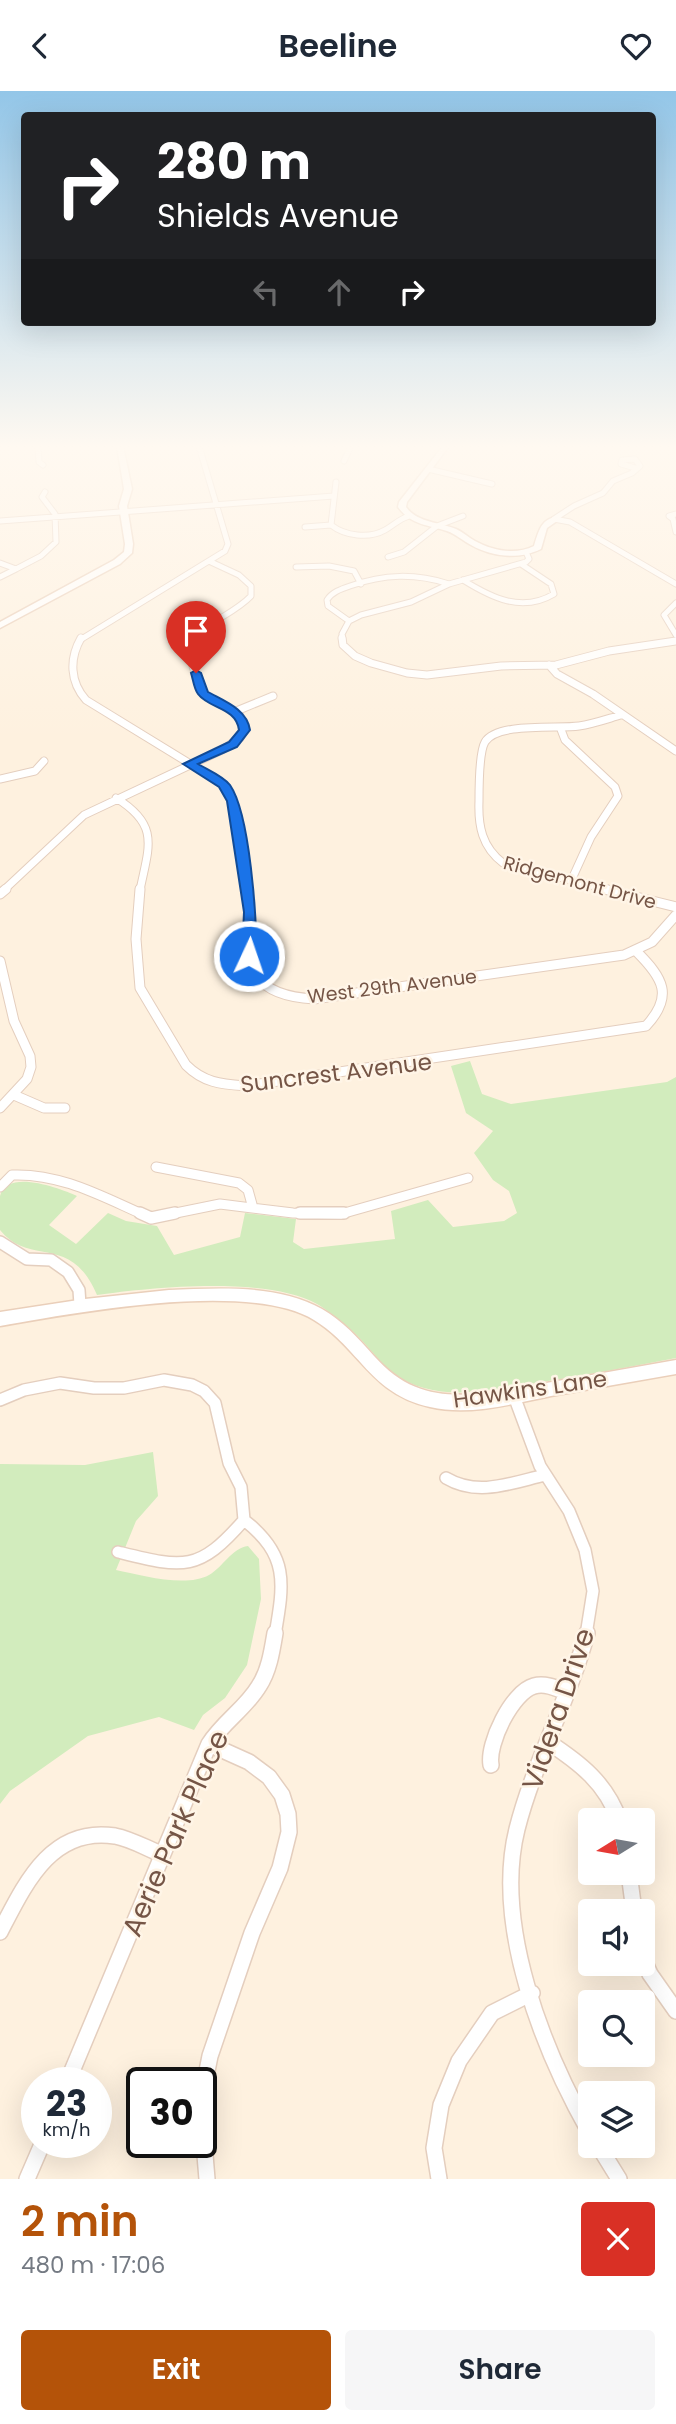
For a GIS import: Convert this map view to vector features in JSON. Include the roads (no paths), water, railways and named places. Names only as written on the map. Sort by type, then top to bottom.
[{"type":"street","points":[[0,577],[54,547],[55,543]]},
{"type":"street","points":[[0,625],[125,556],[129,543]]},
{"type":"street","points":[[211,562],[225,551],[228,543]]},
{"type":"street","points":[[388,557],[404,552],[415,543]]},
{"type":"street","points":[[475,543],[507,552],[526,552],[538,547],[539,543]]},
{"type":"street","points":[[607,543],[676,584]]},
{"type":"street","points":[[526,552],[529,559],[521,564],[464,580],[411,602],[361,615],[349,621],[342,634],[343,645],[363,660],[407,673],[427,675],[501,666],[549,666],[609,651],[676,641]]},
{"type":"street","points":[[0,894],[75,823],[151,782],[222,750],[240,738],[244,730],[243,722],[234,712],[203,694],[191,646],[193,637],[241,607],[249,596],[250,586],[233,570],[211,562]]},
{"type":"street","name":"West 29th Avenue","points":[[211,562],[81,638],[73,656],[75,686],[79,693],[223,785],[229,792],[249,904],[249,956],[252,968],[270,988],[284,995],[314,999],[376,988],[599,960],[637,952],[663,935],[676,915]]},
{"type":"street","points":[[0,563],[16,569]]},
{"type":"street","points":[[464,580],[490,597],[503,601],[536,602],[554,594],[551,584],[521,564]]},
{"type":"street","points":[[296,568],[329,566],[346,569],[354,571],[361,584]]},
{"type":"street","points":[[349,621],[328,606],[327,600],[331,593],[407,573],[449,585]]},
{"type":"street","points":[[676,603],[664,615],[676,635]]},
{"type":"street","points":[[549,666],[557,674],[587,690],[676,751]]},
{"type":"street","points":[[234,712],[273,696]]},
{"type":"street","name":"Ridgemont Drive","points":[[621,715],[579,726],[503,731],[486,738],[478,817],[487,850],[499,862],[676,907]]},
{"type":"street","points":[[560,727],[565,740],[617,793],[617,800],[591,837],[571,881]]},
{"type":"street","points":[[0,779],[35,771],[44,761]]},
{"type":"street","name":"Suncrest Avenue","points":[[117,799],[135,810],[146,825],[148,866],[140,890],[138,914],[137,976],[140,988],[186,1065],[196,1075],[211,1083],[246,1086],[646,1026],[665,1009],[669,997],[667,984],[659,972],[637,952]]},
{"type":"street","points":[[0,961],[14,1021],[30,1056],[31,1067],[27,1079],[0,1108]]},
{"type":"street","points":[[14,1095],[44,1108],[65,1108]]},
{"type":"street","points":[[156,1167],[239,1183],[248,1190],[253,1208]]},
{"type":"street","points":[[0,1187],[12,1175],[35,1174],[69,1182],[151,1218],[220,1203],[293,1213],[341,1214],[468,1178]]},
{"type":"street","points":[[0,1242],[27,1259],[51,1260],[68,1272],[79,1290],[80,1305]]},
{"type":"street","name":"Hawkins Lane","points":[[0,1319],[137,1297],[189,1295],[259,1297],[283,1301],[305,1308],[335,1325],[380,1375],[402,1391],[418,1397],[449,1402],[514,1396],[676,1367]]},
{"type":"street","points":[[0,1400],[24,1390],[60,1383],[94,1388],[124,1388],[164,1380],[192,1385],[204,1391],[215,1403],[229,1463],[241,1487],[244,1520],[223,1545],[196,1562],[169,1564],[118,1552]]},
{"type":"street","name":"Videra Drive","points":[[514,1396],[545,1475],[568,1509],[587,1552],[593,1590],[587,1634],[521,1818],[512,1855],[512,1905],[523,1965],[550,2052],[578,2114]]},
{"type":"street","points":[[446,1478],[460,1487],[475,1489],[545,1475]]},
{"type":"street","name":"Aerie Park Place","points":[[74,2067],[209,1744],[218,1729],[258,1689],[271,1659],[281,1581],[279,1562],[268,1540],[244,1520]]},
{"type":"street","points":[[491,1765],[489,1754],[514,1697],[528,1688],[541,1685],[554,1686],[566,1692]]},
{"type":"street","points":[[548,1742],[585,1766],[616,1808]]},
{"type":"street","points":[[207,2067],[256,1922],[286,1855],[289,1829],[285,1806],[269,1777],[257,1768],[209,1744]]},
{"type":"street","points":[[0,1932],[28,1878],[42,1860],[62,1845],[95,1834],[114,1835],[161,1854]]},
{"type":"street","points":[[651,1976],[676,2011]]},
{"type":"street","points":[[439,2179],[434,2148],[441,2105],[459,2061],[492,2013],[531,1993]]},
{"type":"street","points":[[27,2179],[36,2158]]},
{"type":"street","points":[[205,2158],[207,2179]]},
{"type":"street","points":[[606,2158],[619,2179]]}]
